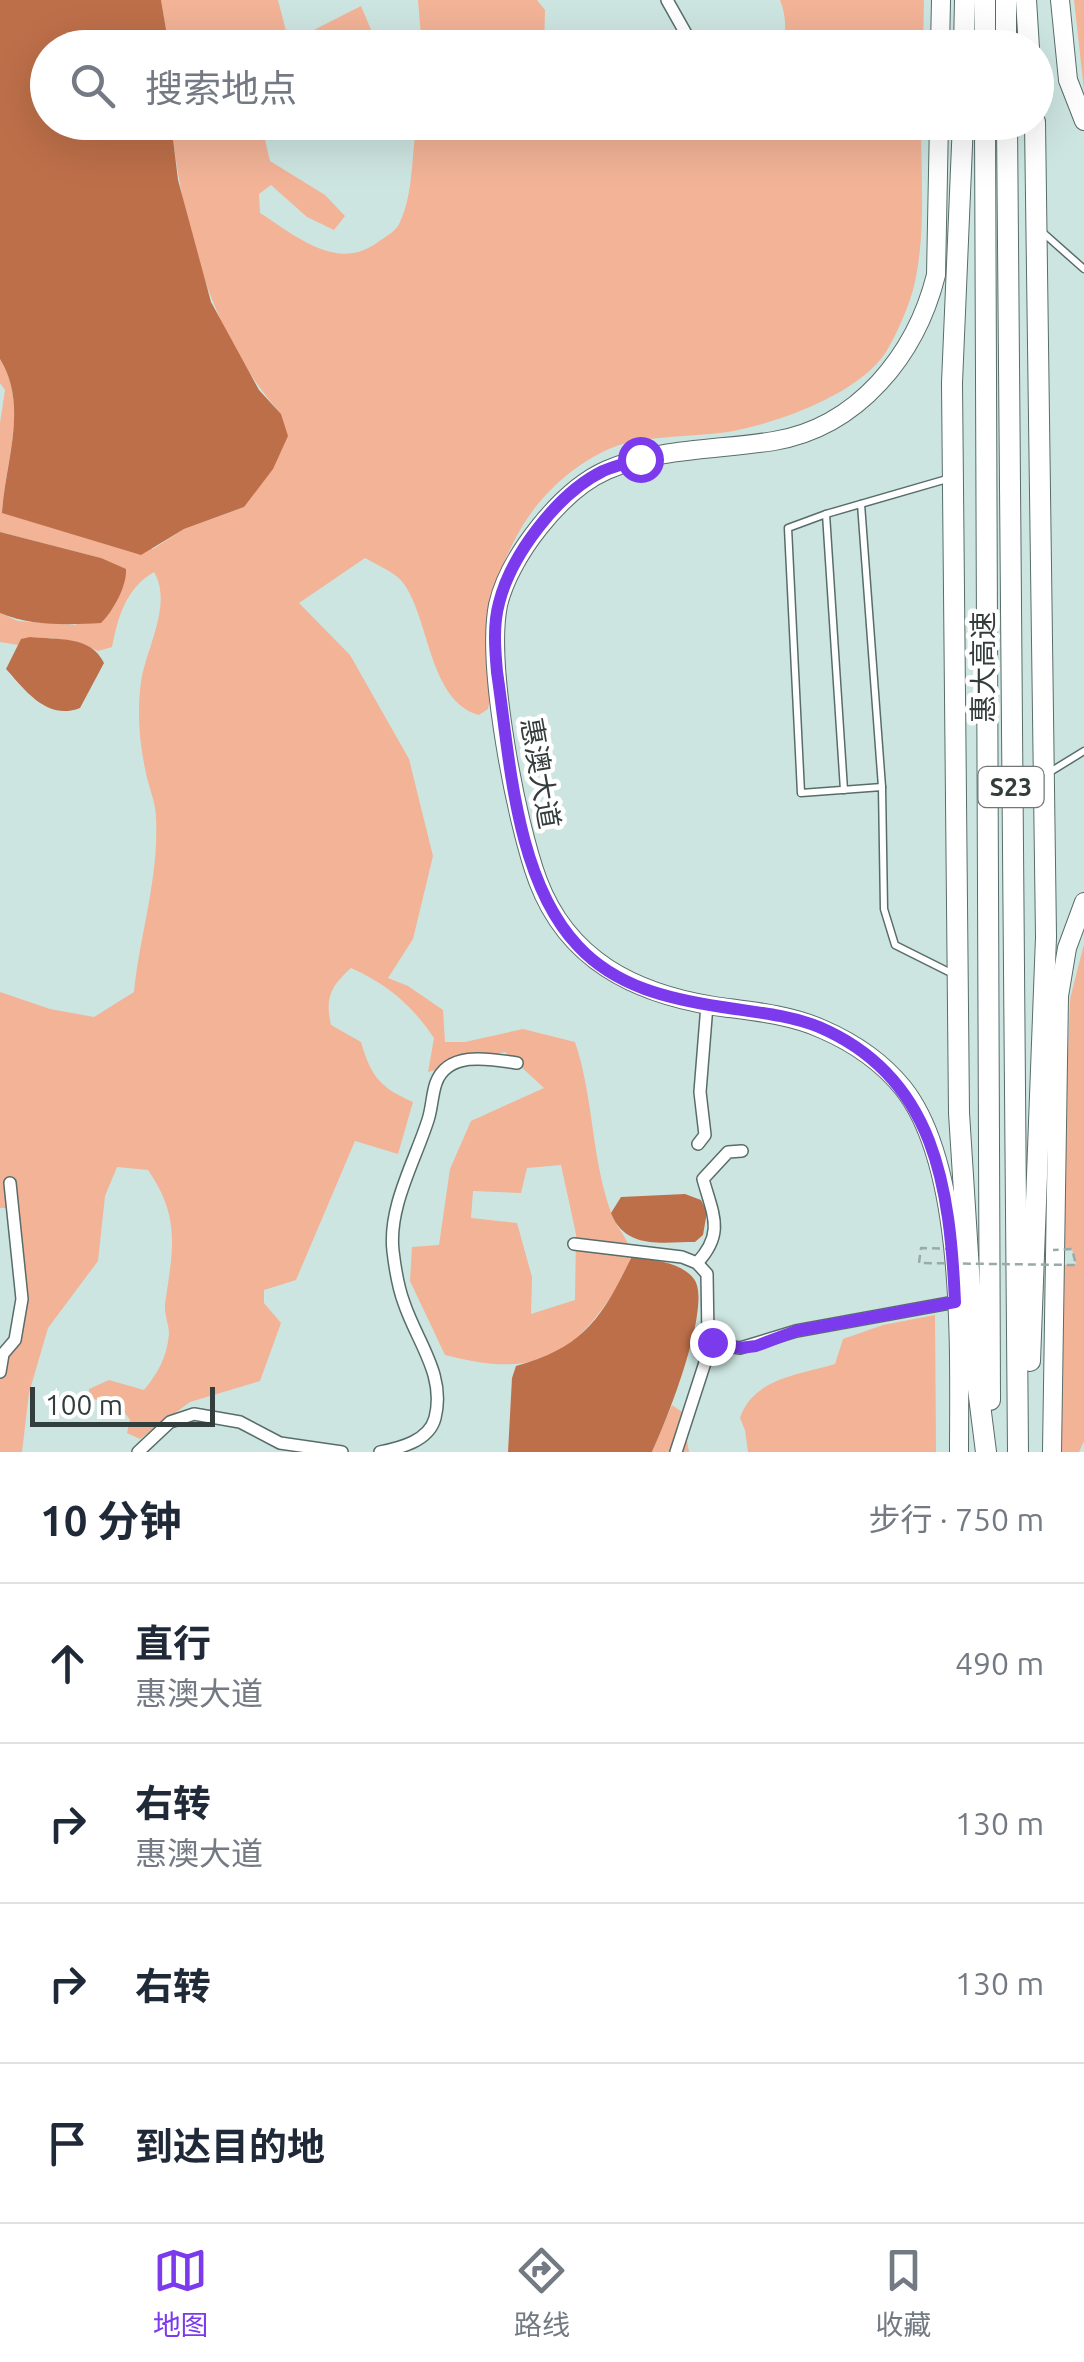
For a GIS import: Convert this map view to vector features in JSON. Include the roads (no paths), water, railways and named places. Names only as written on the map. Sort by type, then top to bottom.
[{"type":"highway","points":[[964,0],[964,30]]},
{"type":"highway","points":[[985,0],[985,30]]},
{"type":"highway","points":[[1006,0],[1006,30]]},
{"type":"highway","points":[[1026,0],[1028,30]]},
{"type":"highway","points":[[962,140],[952,382],[960,1132],[975,1365],[988,1452]]},
{"type":"highway","name":"惠大高速","points":[[985,140],[988,1452]]},
{"type":"highway","name":"惠大高速","points":[[1006,140],[1018,1442]]},
{"type":"highway","points":[[1018,1442],[1029,1372],[1046,936],[1035,140]]},
{"type":"street","points":[[667,0],[684,30]]},
{"type":"street","points":[[940,30],[941,0]]},
{"type":"street","points":[[1060,0],[1068,80],[1084,120]]},
{"type":"street","name":"惠澳大道","points":[[939,140],[936,275],[899,361],[884,380],[842,415],[806,432],[778,440],[640,459],[602,472],[538,528],[499,602],[495,642],[510,763],[528,853],[548,904],[578,946],[613,975],[656,994],[817,1026],[865,1052],[903,1088],[919,1114],[930,1140],[954,1249],[959,1452]]},
{"type":"street","points":[[1052,1452],[1052,1250],[1059,996],[1066,948],[1084,902]]},
{"type":"street","points":[[698,1144],[705,1135],[700,1092],[706,1004]]},
{"type":"street","points":[[380,1452],[416,1441],[431,1428],[436,1416],[438,1385],[432,1363],[403,1302],[392,1247],[409,1167],[430,1115],[436,1083],[442,1072],[456,1063],[476,1058],[517,1062]]},
{"type":"street","points":[[697,1263],[709,1250],[716,1229],[704,1180],[728,1152],[742,1151]]},
{"type":"street","points":[[0,1372],[3,1354],[14,1340],[22,1299],[10,1183]]},
{"type":"street","points":[[574,1244],[697,1263],[708,1274],[708,1338],[740,1348],[796,1331],[955,1302]]},
{"type":"street","points":[[676,1452],[712,1342]]},
{"type":"street","points":[[138,1452],[170,1422],[194,1414],[240,1422],[280,1443],[342,1452]]},
{"type":"lane","points":[[1037,227],[1084,268]]},
{"type":"lane","points":[[882,786],[800,793],[788,528],[953,477]]},
{"type":"lane","points":[[861,504],[882,786],[884,909],[895,945],[957,976]]},
{"type":"lane","points":[[826,514],[844,790]]},
{"type":"lane","points":[[1045,776],[1084,751]]}]
